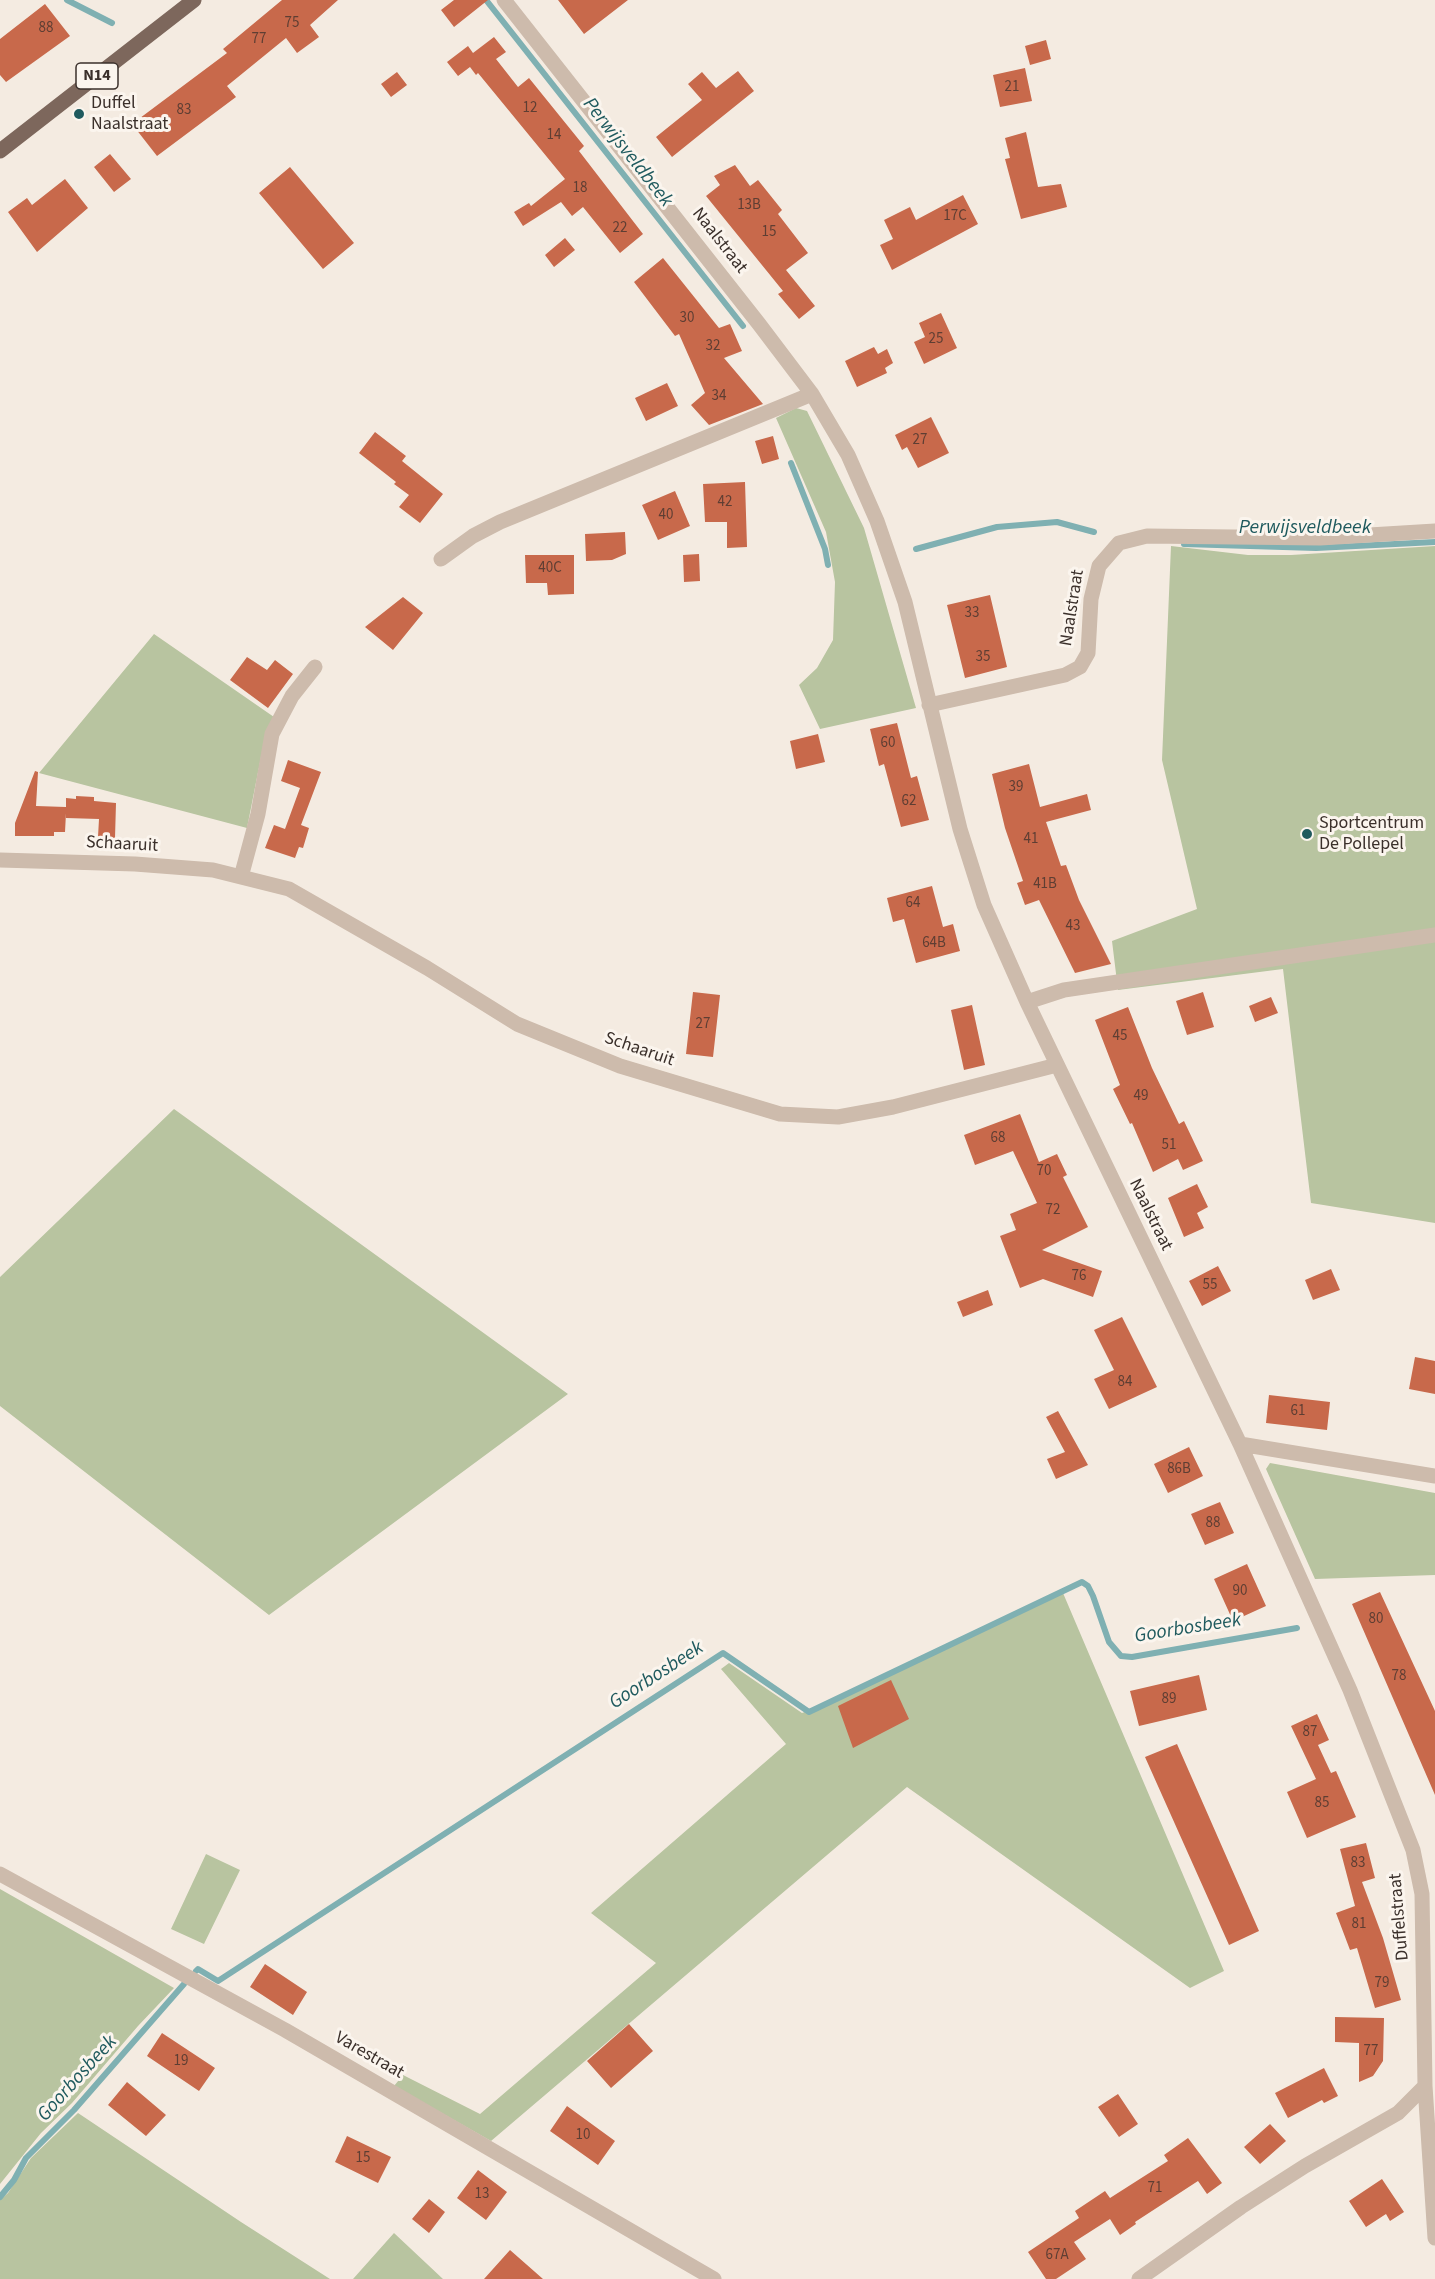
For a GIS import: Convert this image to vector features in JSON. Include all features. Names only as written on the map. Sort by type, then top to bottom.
[{"type":"main road","name":"N14","points":[[0,151],[194,0]]},
{"type":"street","name":"Naalstraat","points":[[504,0],[812,394],[848,455],[877,521],[905,602],[960,829],[984,905],[1027,1002],[1240,1444],[1318,1619]]},
{"type":"street","points":[[441,559],[473,536],[500,522],[812,394]]},
{"type":"street","name":"Naalstraat","points":[[929,705],[1065,675],[1080,667],[1088,653],[1091,599],[1099,566],[1119,543],[1148,536],[1320,538],[1435,531]]},
{"type":"street","points":[[241,877],[258,814],[272,734],[292,696],[315,667]]},
{"type":"street","name":"Schaaruit","points":[[0,860],[146,865],[213,870],[289,889],[427,968],[517,1024],[620,1066],[780,1114],[849,1115],[893,1107],[1057,1065]]},
{"type":"street","points":[[1027,1002],[1064,990],[1435,935]]},
{"type":"street","points":[[1240,1444],[1435,1476]]},
{"type":"street","name":"Duffelstraat","points":[[1318,1619],[1389,1784],[1413,1850],[1422,1893],[1425,2086],[1435,2238]]},
{"type":"street","name":"Varestraat","points":[[0,1874],[285,2030],[714,2279]]},
{"type":"street","points":[[1139,2279],[1286,2177],[1398,2113],[1425,2086]]},
{"type":"green space","points":[[796,408],[807,411],[864,528],[916,708],[820,729],[799,685],[817,668],[833,640],[835,582],[826,532],[776,418]]},
{"type":"green space","name":"Sportcentrum De Pollepel","points":[[1171,546],[1248,555],[1291,555],[1435,546],[1435,1223],[1311,1203],[1283,969],[1118,990],[1112,941],[1197,909],[1162,760]]},
{"type":"green space","points":[[154,634],[274,717],[265,737],[247,828],[39,773]]},
{"type":"green space","points":[[174,1109],[568,1394],[269,1615],[0,1406],[0,1277]]},
{"type":"green space","points":[[1270,1463],[1435,1493],[1435,1575],[1315,1579],[1266,1469]]},
{"type":"green space","points":[[1063,1593],[1224,1971],[1190,1988],[907,1787],[491,2141],[394,2086],[403,2075],[480,2114],[656,1963],[591,1913],[786,1744],[721,1669],[729,1663],[802,1713],[834,1701]]},
{"type":"green space","points":[[206,1854],[240,1870],[204,1944],[171,1929]]},
{"type":"green space","points":[[0,1889],[174,1988],[72,2103],[41,2133],[0,2184]]},
{"type":"green space","points":[[78,2113],[330,2279],[0,2279],[0,2200],[8,2193],[31,2158]]},
{"type":"green space","points":[[394,2233],[443,2279],[353,2279]]},
{"type":"building","points":[[282,0],[338,0],[310,25],[319,37],[297,53],[286,38],[227,86],[236,97],[157,156],[132,124],[227,53],[223,49]]},
{"type":"building","points":[[454,0],[488,0],[454,27],[441,10]]},
{"type":"building","points":[[558,0],[628,0],[584,34]]},
{"type":"building","points":[[45,4],[70,36],[6,82],[0,75],[0,39]]},
{"type":"building","points":[[494,37],[506,52],[496,59],[518,87],[529,78],[584,146],[579,151],[643,234],[620,253],[583,207],[572,216],[561,202],[523,226],[514,212],[529,203],[531,206],[565,179],[478,73],[476,75],[470,67],[458,76],[447,62],[468,46],[473,53]]},
{"type":"building","points":[[1046,40],[1051,59],[1030,65],[1025,46]]},
{"type":"building","points":[[1025,68],[1032,101],[1000,107],[993,75]]},
{"type":"building","points":[[738,71],[754,91],[672,157],[656,137],[702,100],[688,84],[702,72],[716,88]]},
{"type":"building","points":[[397,72],[407,85],[391,97],[381,84]]},
{"type":"building","points":[[1026,132],[1038,187],[1061,184],[1067,207],[1021,219],[1005,159],[1010,158],[1005,138]]},
{"type":"building","points":[[110,154],[131,179],[114,192],[94,167]]},
{"type":"building","points":[[735,165],[750,186],[758,180],[782,210],[778,214],[808,253],[786,270],[815,306],[799,319],[778,294],[783,291],[706,196],[720,185],[714,176]]},
{"type":"building","points":[[290,167],[354,243],[323,269],[259,193]]},
{"type":"building","points":[[65,179],[88,208],[37,252],[8,212],[27,198],[32,205]]},
{"type":"building","points":[[963,195],[978,224],[892,270],[880,245],[893,239],[884,220],[910,207],[916,220]]},
{"type":"building","points":[[565,238],[575,250],[554,267],[545,255]]},
{"type":"building","points":[[663,258],[719,328],[730,324],[742,351],[724,358],[763,404],[709,425],[691,405],[705,393],[679,334],[675,336],[634,282]]},
{"type":"building","points":[[941,313],[957,348],[924,364],[914,342],[925,337],[919,323]]},
{"type":"building","points":[[874,347],[878,354],[887,349],[893,363],[885,368],[887,373],[857,387],[845,361]]},
{"type":"building","points":[[667,383],[678,406],[646,421],[635,398]]},
{"type":"building","points":[[931,417],[949,453],[918,468],[907,447],[902,450],[895,435]]},
{"type":"building","points":[[375,432],[406,456],[402,461],[443,494],[420,523],[399,507],[409,495],[359,453]]},
{"type":"building","points":[[773,436],[779,459],[762,464],[755,441]]},
{"type":"building","points":[[745,482],[747,547],[727,548],[727,522],[705,522],[703,484]]},
{"type":"building","points":[[675,491],[690,526],[658,540],[642,505]]},
{"type":"building","points":[[625,532],[626,554],[612,560],[586,561],[585,534]]},
{"type":"building","points":[[699,554],[700,581],[684,582],[683,555]]},
{"type":"building","points":[[525,555],[574,555],[574,594],[548,595],[547,583],[526,583]]},
{"type":"building","points":[[990,595],[1007,667],[965,678],[947,605]]},
{"type":"building","points":[[403,597],[423,613],[393,650],[365,627]]},
{"type":"building","points":[[247,657],[267,670],[275,660],[293,674],[268,708],[230,680]]},
{"type":"building","points":[[897,723],[911,778],[917,776],[929,820],[901,827],[884,764],[879,766],[870,729]]},
{"type":"building","points":[[818,734],[825,762],[796,769],[790,741]]},
{"type":"building","points":[[288,760],[321,772],[301,825],[309,828],[303,848],[299,847],[295,858],[265,848],[274,825],[285,829],[300,788],[281,781]]},
{"type":"building","points":[[1029,764],[1040,807],[1087,794],[1091,810],[1046,822],[1061,866],[1066,865],[1079,900],[1111,964],[1075,973],[1039,900],[1025,905],[1017,883],[1023,881],[1005,828],[992,774]]},
{"type":"building","points":[[35,771],[38,772],[36,806],[66,807],[66,798],[76,799],[76,796],[94,797],[94,801],[116,803],[115,838],[98,837],[99,819],[66,818],[66,813],[65,832],[54,832],[54,836],[15,836],[15,823]]},
{"type":"building","points":[[932,886],[943,927],[953,924],[960,951],[916,963],[904,919],[893,922],[887,898]]},
{"type":"building","points":[[693,992],[720,995],[713,1057],[686,1054]]},
{"type":"building","points":[[1203,992],[1214,1027],[1187,1035],[1176,1001]]},
{"type":"building","points":[[1271,997],[1278,1013],[1255,1022],[1249,1006]]},
{"type":"building","points":[[972,1005],[985,1065],[964,1070],[951,1010]]},
{"type":"building","points":[[1128,1007],[1152,1068],[1179,1124],[1184,1121],[1203,1161],[1183,1170],[1178,1159],[1153,1172],[1132,1123],[1130,1124],[1113,1089],[1120,1085],[1095,1020]]},
{"type":"building","points":[[1020,1114],[1039,1162],[1057,1154],[1067,1175],[1063,1177],[1088,1227],[1042,1250],[1102,1271],[1093,1297],[1043,1279],[1020,1288],[1000,1236],[1016,1230],[1010,1214],[1037,1203],[1013,1151],[975,1165],[964,1135]]},
{"type":"building","points":[[1197,1184],[1208,1207],[1197,1213],[1204,1228],[1184,1237],[1168,1198]]},
{"type":"building","points":[[1218,1266],[1231,1291],[1202,1306],[1189,1281]]},
{"type":"building","points":[[1331,1269],[1340,1290],[1313,1300],[1305,1280]]},
{"type":"building","points":[[988,1290],[993,1305],[963,1317],[957,1302]]},
{"type":"building","points":[[1122,1317],[1157,1387],[1109,1409],[1094,1379],[1114,1370],[1094,1330]]},
{"type":"building","points":[[1415,1357],[1435,1361],[1435,1394],[1409,1389]]},
{"type":"building","points":[[1269,1395],[1330,1402],[1327,1430],[1266,1423]]},
{"type":"building","points":[[1058,1411],[1088,1465],[1056,1479],[1047,1459],[1065,1452],[1046,1417]]},
{"type":"building","points":[[1189,1447],[1203,1476],[1168,1493],[1154,1464]]},
{"type":"building","points":[[1220,1502],[1234,1533],[1205,1545],[1191,1514]]},
{"type":"building","points":[[1247,1564],[1266,1606],[1233,1621],[1214,1579]]},
{"type":"building","points":[[1380,1592],[1435,1711],[1435,1795],[1352,1604]]},
{"type":"building","points":[[1199,1675],[1207,1710],[1139,1726],[1130,1691]]},
{"type":"building","points":[[891,1680],[909,1719],[853,1748],[838,1706]]},
{"type":"building","points":[[1317,1714],[1329,1740],[1318,1745],[1331,1773],[1336,1771],[1356,1817],[1307,1838],[1287,1792],[1316,1779],[1291,1726]]},
{"type":"building","points":[[1177,1744],[1259,1931],[1229,1945],[1145,1757]]},
{"type":"building","points":[[1366,1843],[1375,1878],[1362,1882],[1383,1938],[1401,2000],[1375,2008],[1357,1948],[1350,1950],[1336,1913],[1355,1906],[1340,1849]]},
{"type":"building","points":[[265,1964],[307,1992],[293,2015],[250,1987]]},
{"type":"building","points":[[1335,2017],[1384,2018],[1383,2061],[1373,2076],[1359,2082],[1359,2043],[1335,2042]]},
{"type":"building","points":[[629,2024],[653,2051],[611,2088],[587,2061]]},
{"type":"building","points":[[162,2033],[215,2068],[199,2091],[147,2056]]},
{"type":"building","points":[[1324,2068],[1338,2096],[1324,2103],[1322,2100],[1288,2118],[1275,2093]]},
{"type":"building","points":[[127,2082],[166,2115],[146,2136],[108,2105]]},
{"type":"building","points":[[1118,2094],[1138,2124],[1119,2137],[1098,2107]]},
{"type":"building","points":[[567,2106],[615,2141],[598,2165],[550,2131]]},
{"type":"building","points":[[1270,2124],[1286,2141],[1260,2164],[1244,2147]]},
{"type":"building","points":[[347,2136],[391,2157],[378,2183],[335,2162]]},
{"type":"building","points":[[1188,2138],[1222,2183],[1207,2194],[1198,2181],[1135,2222],[1136,2224],[1120,2235],[1110,2219],[1074,2242],[1086,2259],[1056,2279],[1046,2279],[1028,2252],[1079,2218],[1075,2211],[1105,2191],[1110,2198],[1168,2161],[1164,2155]]},
{"type":"building","points":[[478,2170],[507,2192],[486,2220],[457,2198]]},
{"type":"building","points":[[1382,2179],[1404,2212],[1390,2221],[1386,2214],[1366,2227],[1349,2201]]},
{"type":"building","points":[[429,2199],[445,2212],[429,2233],[412,2219]]},
{"type":"building","points":[[510,2250],[543,2279],[484,2279]]},
{"type":"waterway","name":"Perwijsveldbeek","points":[[67,0],[112,23]]},
{"type":"waterway","name":"Perwijsveldbeek","points":[[486,0],[743,326]]},
{"type":"waterway","name":"Perwijsveldbeek","points":[[791,463],[825,549],[828,565]]},
{"type":"waterway","name":"Perwijsveldbeek","points":[[916,549],[997,527],[1057,522],[1094,532]]},
{"type":"waterway","name":"Perwijsveldbeek","points":[[1184,544],[1316,548],[1435,542]]},
{"type":"waterway","name":"Goorbosbeek","points":[[196,1971],[198,1969],[218,1981],[723,1653],[809,1712],[1082,1582],[1088,1586],[1093,1596],[1109,1642],[1121,1656],[1132,1657],[1297,1628]]},
{"type":"waterway","name":"Goorbosbeek","points":[[0,2197],[14,2180],[26,2158],[74,2110],[184,1984]]},
{"type":"place","name":"Duffel Naalstraat","points":[[79,114]]},
{"type":"place","name":"Sportcentrum De Pollepel","points":[[1307,834]]}]
